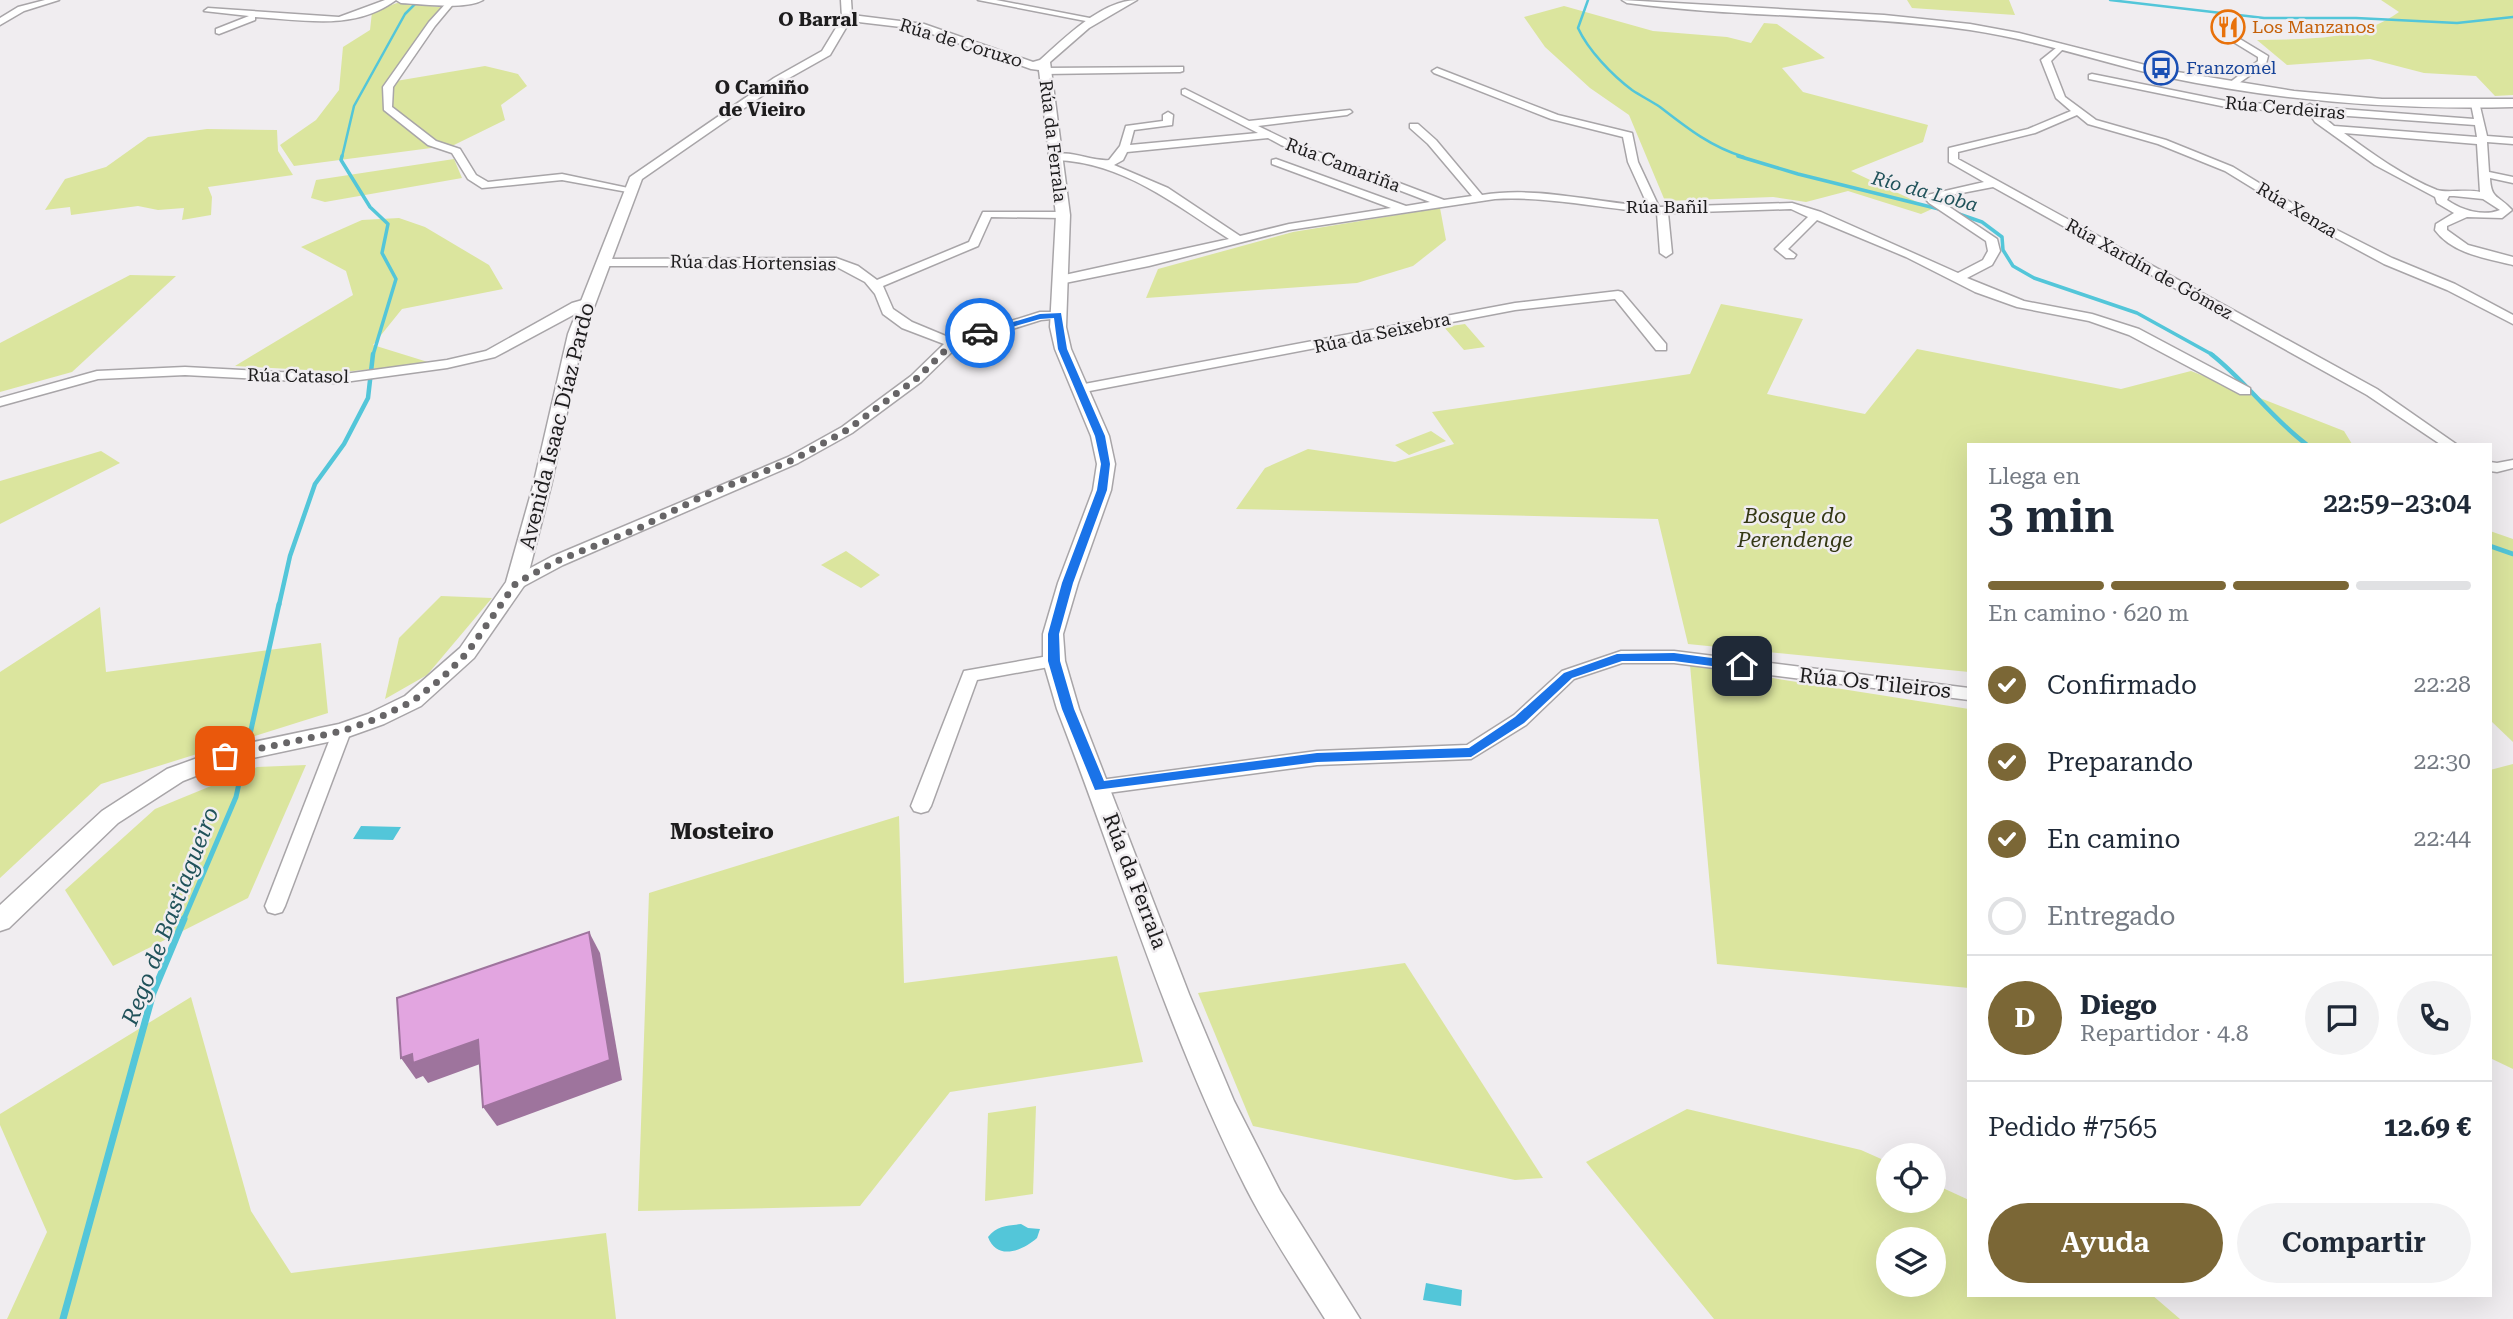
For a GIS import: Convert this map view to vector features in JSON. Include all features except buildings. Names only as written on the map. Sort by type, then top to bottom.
[{"type":"street","points":[[0,22],[21,9],[55,0]]},
{"type":"street","points":[[208,11],[339,20],[392,0]]},
{"type":"street","points":[[401,0],[478,0]]},
{"type":"street","points":[[986,0],[1096,20]]},
{"type":"street","points":[[1041,66],[1096,20],[1132,0]]},
{"type":"street","points":[[1627,0],[1711,10],[1831,14],[1952,24],[1990,30],[2165,73],[2303,94],[2476,104],[2513,103]]},
{"type":"street","points":[[451,2],[432,24],[388,88],[387,108],[432,143],[456,151],[472,177],[486,186],[562,177],[629,191]]},
{"type":"street","name":"Rúa de Coruxo","points":[[846,9],[920,26],[1041,66]]},
{"type":"street","name":"Avenida Isaac Díaz Pardo","points":[[0,922],[110,817],[175,775],[225,756],[342,731],[376,719],[413,701],[467,653],[516,583],[542,486],[576,334],[636,177],[778,80],[825,53],[833,45],[846,9]]},
{"type":"street","points":[[219,31],[256,16]]},
{"type":"street","points":[[2225,33],[2263,56],[2263,62],[2232,85]]},
{"type":"street","points":[[2061,47],[2046,61],[2061,98],[2076,112]]},
{"type":"street","points":[[1041,66],[1180,69]]},
{"type":"street","name":"Rúa da Ferrala","points":[[1041,66],[1063,215],[1058,315],[1063,349],[1100,436],[1106,464],[1102,490],[1068,583],[1053,634],[1054,661],[1068,709],[1189,1026],[1246,1158],[1267,1199],[1344,1319]]},
{"type":"street","points":[[1437,71],[1562,120],[1628,135],[1633,162],[1659,210],[1666,253]]},
{"type":"street","name":"Rúa Cerdeiras","points":[[2092,77],[2226,104],[2479,122]]},
{"type":"street","name":"Rúa Camariña","points":[[1185,92],[1268,135],[1442,203]]},
{"type":"street","points":[[2303,94],[2312,111],[2332,130],[2379,163],[2425,187],[2445,194],[2486,194],[2508,214]]},
{"type":"street","points":[[2476,104],[2486,194]]},
{"type":"street","name":"Rúa Camariña","points":[[1246,124],[1347,112]]},
{"type":"street","name":"Rúa Xardín de Gómez","points":[[2076,112],[2031,131],[1953,150],[1953,160],[2350,380],[2447,443]]},
{"type":"street","name":"Rúa Xenza","points":[[2076,112],[2092,122],[2162,142],[2229,169],[2325,228],[2388,261],[2451,287],[2513,320]]},
{"type":"street","points":[[1104,164],[1115,162],[1123,156],[1130,128],[1168,123],[1168,114]]},
{"type":"street","points":[[1414,126],[1432,142],[1479,198]]},
{"type":"street","points":[[2332,130],[2448,138],[2481,143],[2513,141]]},
{"type":"street","points":[[1126,149],[1268,135]]},
{"type":"street","points":[[1055,157],[1074,157],[1104,164],[1164,190],[1239,240]]},
{"type":"street","points":[[1276,162],[1402,209]]},
{"type":"street","points":[[2485,174],[2513,180]]},
{"type":"street","points":[[1958,278],[1988,262],[1994,251],[1991,239],[1929,196],[1995,183]]},
{"type":"street","name":"Rúa Bañil","points":[[1060,281],[1289,227],[1479,198],[1525,194],[1604,206],[1659,210],[1774,204],[1793,206],[1817,214],[1910,254],[1979,289],[2021,304],[2092,318],[2133,332],[2245,391]]},
{"type":"street","points":[[2445,194],[2444,203],[2455,212],[2508,214]]},
{"type":"street","points":[[2455,212],[2442,224],[2443,235],[2468,247],[2513,261]]},
{"type":"street","name":"Rúa da Ferrala","points":[[875,285],[974,244],[987,214],[1063,215]]},
{"type":"street","points":[[1790,255],[1781,249],[1817,214]]},
{"type":"street","name":"Rúa das Hortensias","points":[[603,262],[836,262],[851,265],[875,285],[886,300],[887,312],[907,326],[953,343]]},
{"type":"street","name":"Rúa da Seixebra","points":[[1079,389],[1307,348],[1500,307],[1558,298],[1618,295],[1661,347]]},
{"type":"street","name":"Rúa Catasol","points":[[0,402],[97,375],[184,371],[337,379],[447,364],[490,354],[586,303]]},
{"type":"street","points":[[516,583],[557,561],[639,528],[705,495],[793,460],[847,430],[916,379],[953,343],[1005,326],[1058,315]]},
{"type":"street","points":[[2492,467],[2513,464]]},
{"type":"street","name":"Rúa Os Tileiros","points":[[1100,787],[1317,758],[1471,752],[1520,720],[1568,675],[1621,657],[1674,657],[1967,694]]},
{"type":"street","points":[[921,806],[970,675],[1054,661]]},
{"type":"street","points":[[275,906],[342,731]]},
{"type":"green space","points":[[1907,0],[2009,0],[2015,15],[1912,8]]},
{"type":"green space","points":[[2381,0],[2513,0],[2513,95],[2495,96],[2476,76],[2424,73],[2370,59],[2287,65],[2257,40],[2331,36],[2367,28],[2399,12]]},
{"type":"green space","points":[[397,3],[452,8],[425,37],[396,81],[485,66],[518,74],[527,86],[501,105],[505,120],[454,145],[294,166],[280,145],[316,120],[339,90],[343,47],[370,30],[372,12]]},
{"type":"green space","points":[[1564,6],[1653,31],[1727,37],[1751,43],[1764,23],[1777,24],[1825,58],[1782,68],[1803,92],[1928,125],[1923,142],[1851,171],[1932,209],[1921,214],[1848,191],[1806,202],[1773,197],[1665,201],[1629,115],[1590,88],[1545,47],[1524,17]]},
{"type":"green space","points":[[207,129],[277,130],[278,151],[293,175],[208,187],[212,197],[211,215],[182,220],[184,208],[158,210],[138,206],[71,215],[70,207],[45,210],[65,179],[106,167],[148,137]]},
{"type":"green space","points":[[454,159],[462,178],[325,202],[311,198],[316,180]]},
{"type":"green space","points":[[1440,208],[1446,240],[1413,266],[1357,283],[1146,298],[1158,269],[1293,232]]},
{"type":"green space","points":[[399,218],[425,227],[489,265],[503,289],[402,309],[373,345],[431,363],[343,372],[235,366],[353,295],[346,271],[301,247],[362,220]]},
{"type":"green space","points":[[130,275],[176,276],[72,372],[0,392],[0,343]]},
{"type":"green space","name":"Bosque do Perendenge","points":[[1721,304],[1803,319],[1767,394],[1865,414],[1917,349],[2121,389],[2191,371],[2344,431],[2351,443],[1967,443],[1967,672],[1688,644],[1658,519],[1236,509],[1265,468],[1308,449],[1395,462],[1454,444],[1432,412],[1690,374]]},
{"type":"green space","points":[[1465,324],[1485,347],[1464,350],[1444,327]]},
{"type":"green space","points":[[1431,431],[1446,441],[1409,455],[1395,445]]},
{"type":"green space","points":[[101,451],[120,463],[0,524],[0,481]]},
{"type":"green space","points":[[2492,532],[2513,539],[2513,742],[2492,722]]},
{"type":"green space","points":[[846,551],[880,575],[861,588],[821,565]]},
{"type":"green space","points":[[441,596],[492,598],[427,675],[385,699],[399,638]]},
{"type":"green space","points":[[100,607],[106,672],[321,643],[328,713],[101,784],[0,878],[0,672]]},
{"type":"green space","points":[[1690,665],[1967,709],[1967,988],[1717,964]]},
{"type":"green space","points":[[2513,764],[2513,1069],[2492,1059],[2492,769]]},
{"type":"green space","points":[[306,765],[248,898],[113,966],[65,890],[155,809],[257,767]]},
{"type":"green space","points":[[899,816],[904,983],[1117,956],[1143,1062],[950,1092],[860,1206],[638,1211],[649,893]]},
{"type":"green space","points":[[1405,963],[1543,1178],[1515,1180],[1253,1126],[1198,993]]},
{"type":"green space","points":[[191,997],[251,1211],[291,1273],[606,1233],[616,1319],[7,1319],[47,1232],[0,1125],[0,1114]]},
{"type":"green space","points":[[1036,1106],[1033,1194],[985,1201],[988,1113]]},
{"type":"green space","points":[[1687,1109],[1861,1150],[1876,1157],[1876,1213],[1946,1213],[1946,1189],[1967,1199],[1967,1297],[2154,1297],[2180,1319],[1714,1319],[1586,1162]]},
{"type":"water","points":[[361,826],[401,827],[393,840],[353,839]]},
{"type":"water","points":[[1021,1224],[1040,1229],[1037,1238],[1017,1250],[997,1249],[988,1237],[999,1228]]},
{"type":"water","points":[[1426,1283],[1462,1290],[1461,1306],[1423,1300]]},
{"type":"waterway","name":"Rego de Bastiagueiro","points":[[342,157],[354,106],[405,14],[419,0]]},
{"type":"waterway","name":"Río da Loba","points":[[1588,0],[1578,28],[1609,70],[1632,90],[1700,136],[1744,157]]},
{"type":"waterway","points":[[2110,0],[2264,18],[2356,18],[2457,23],[2513,17]]},
{"type":"waterway","name":"Rego de Bastiagueiro","points":[[342,156],[341,160],[370,207],[388,224],[382,253],[396,279],[373,355]]},
{"type":"waterway","name":"Río da Loba","points":[[1738,156],[1798,174],[1943,210]]},
{"type":"waterway","name":"Río da Loba","points":[[1956,213],[1982,222],[2002,237],[2003,250],[2013,266],[2034,278],[2137,313],[2213,355]]},
{"type":"waterway","name":"Rego de Bastiagueiro","points":[[279,605],[290,556],[315,484],[344,444],[368,398],[373,354]]},
{"type":"waterway","name":"Río da Loba","points":[[2211,354],[2305,443]]},
{"type":"waterway","name":"Río da Loba","points":[[2492,547],[2513,554]]},
{"type":"waterway","name":"Rego de Bastiagueiro","points":[[183,921],[236,797],[279,604]]},
{"type":"waterway","name":"Rego de Bastiagueiro","points":[[63,1319],[153,993],[184,919]]},
{"type":"way so far","points":[[225,756],[342,731],[376,719],[413,701],[467,653],[516,583],[557,561],[639,528],[705,495],[793,460],[847,430],[916,379],[953,343],[980,333]]},
{"type":"place","name":"Los Manzanos","points":[[2228,27]]},
{"type":"place","name":"Franzomel","points":[[2161,68]]},
{"type":"district","name":"O Barral","points":[[818,19]]},
{"type":"district","name":"O Camiño de Vieiro","points":[[762,98]]},
{"type":"district","name":"Mosteiro","points":[[722,831]]},
{"type":"route","points":[[980,333],[1040,316],[1058,315],[1063,349],[1100,436],[1106,464],[1102,490],[1068,583],[1053,634],[1054,661],[1068,709],[1100,787],[1317,758],[1471,752],[1520,720],[1568,675],[1621,657],[1674,657],[1742,666]]}]
